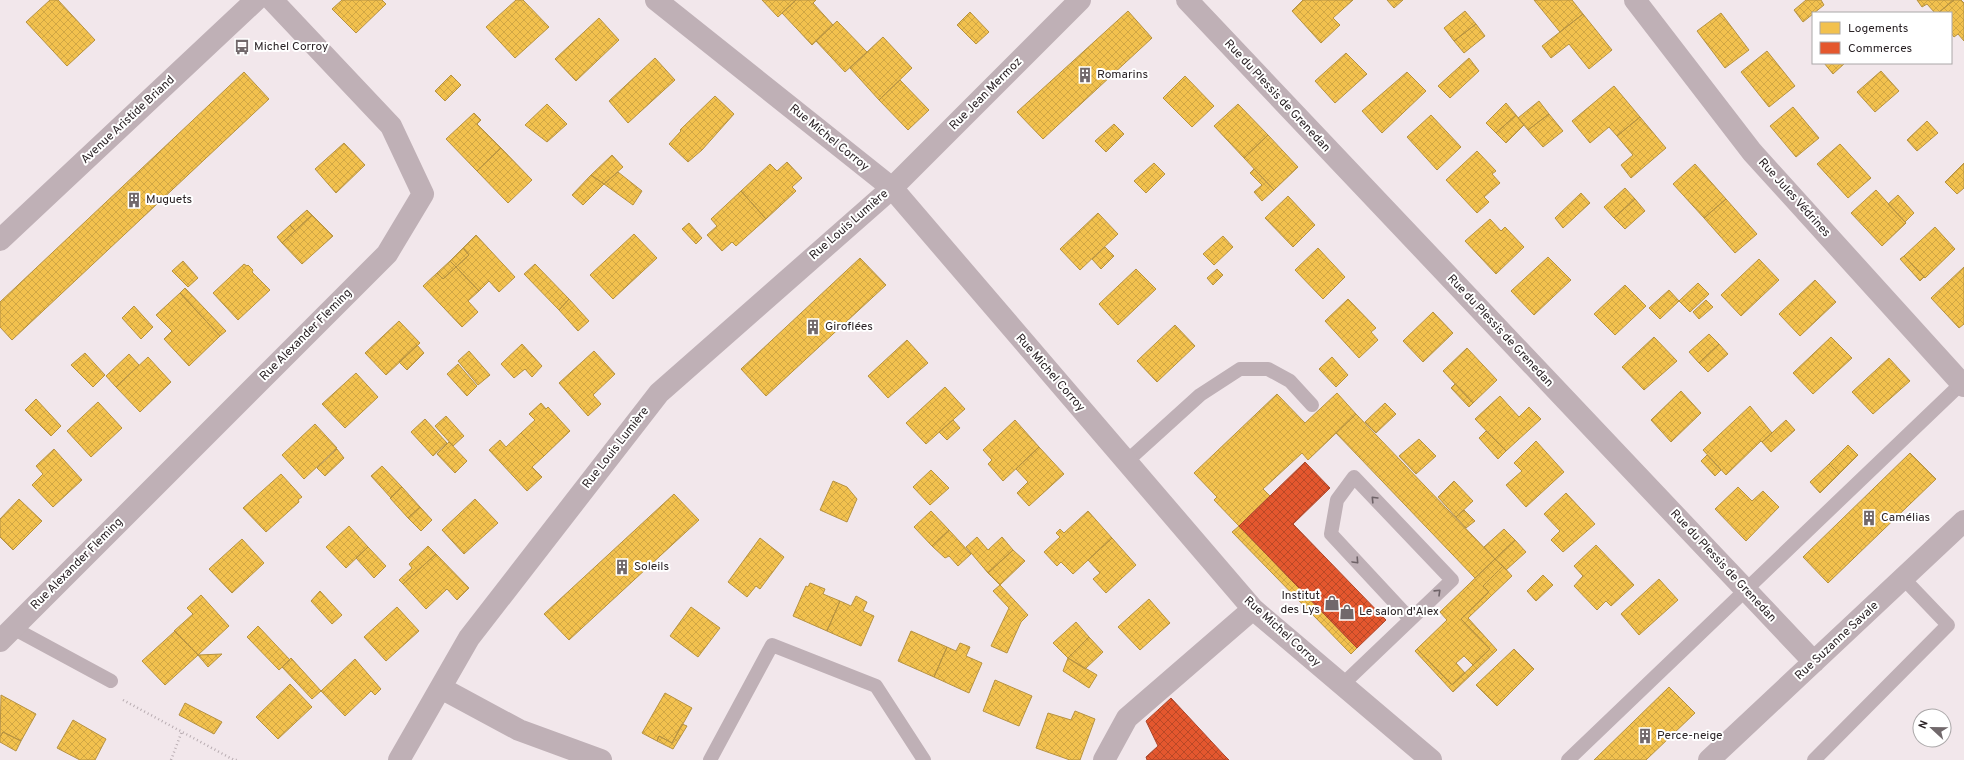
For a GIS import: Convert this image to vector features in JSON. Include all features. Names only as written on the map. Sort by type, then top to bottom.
[{"type":"street","name":"Avenue Aristide Briand","points":[[0,240],[256,0]]},
{"type":"street","name":"Rue Alexander Fleming","points":[[6,635],[387,254],[423,194],[391,126],[272,0]]},
{"type":"street","name":"Rue Michel Corroy","points":[[656,0],[892,188],[1252,609],[1431,760]]},
{"type":"street","name":"Rue Jean Mermoz","points":[[892,188],[1080,0]]},
{"type":"street","name":"Rue du Plessis de Grenedan","points":[[1187,0],[1814,662]]},
{"type":"street","name":"Rue Jules Védrines","points":[[1635,0],[1752,152],[1963,383]]},
{"type":"street","name":"Rue Louis Lumière","points":[[399,760],[469,638],[659,393],[892,188]]},
{"type":"street","name":"Rue Suzanne Savale","points":[[1709,760],[1964,521]]},
{"type":"street","points":[[1104,760],[1127,718],[1252,609]]},
{"type":"street","points":[[441,688],[519,730],[601,760]]},
{"type":"lane","points":[[1126,462],[1200,395],[1240,369],[1268,369],[1290,381],[1312,406]]},
{"type":"lane","points":[[1568,760],[1963,383]]},
{"type":"lane","points":[[1342,685],[1452,580],[1354,477],[1337,500],[1331,534],[1410,619]]},
{"type":"lane","points":[[1814,760],[1948,625],[1903,578]]},
{"type":"lane","points":[[6,635],[111,681]]},
{"type":"lane","points":[[710,760],[772,645],[876,686],[924,760]]},
{"type":"path","points":[[111,681],[122,699],[234,760],[239,760]]},
{"type":"path","points":[[171,760],[182,731]]},
{"type":"building: Logements","points":[[50,0],[58,0],[95,40],[67,66],[26,22]]},
{"type":"building: Logements","points":[[342,0],[382,0],[386,4],[356,33],[332,9]]},
{"type":"building: Logements","points":[[516,0],[523,0],[549,27],[515,58],[486,27]]},
{"type":"building: Logements","points":[[762,0],[796,0],[778,17]]},
{"type":"building: Logements","points":[[796,0],[816,0],[813,3],[833,25],[812,45],[782,13]]},
{"type":"building: Logements","points":[[1303,0],[1353,0],[1333,18],[1340,25],[1321,43],[1292,11]]},
{"type":"building: Logements","points":[[1387,0],[1403,0],[1394,8]]},
{"type":"building: Logements","points":[[1534,0],[1572,0],[1583,14],[1560,32]]},
{"type":"building: Logements","points":[[1806,0],[1821,0],[1824,5],[1815,12],[1812,12],[1812,15],[1803,22],[1794,10]]},
{"type":"building: Logements","points":[[1917,0],[1954,0],[1939,12],[1934,12],[1927,4],[1922,7]]},
{"type":"building: Logements","points":[[1954,0],[1961,0],[1964,3],[1964,41],[1958,34],[1954,37],[1952,34],[1952,12],[1939,12]]},
{"type":"building: Logements","name":"Romarins","points":[[1128,11],[1152,38],[1043,139],[1017,112]]},
{"type":"building: Logements","points":[[1465,11],[1476,24],[1454,41],[1444,28]]},
{"type":"building: Logements","points":[[970,12],[989,32],[976,44],[957,25]]},
{"type":"building: Logements","points":[[1721,13],[1749,50],[1725,68],[1697,31]]},
{"type":"building: Logements","points":[[1583,14],[1612,50],[1589,69],[1569,44],[1551,58],[1542,46]]},
{"type":"building: Logements","points":[[599,18],[619,40],[576,81],[555,59]]},
{"type":"building: Logements","points":[[837,21],[867,52],[845,72],[816,41]]},
{"type":"building: Logements","points":[[1476,24],[1485,36],[1464,53],[1454,41]]},
{"type":"building: Logements","points":[[883,37],[912,68],[879,100],[850,68]]},
{"type":"building: Logements","points":[[1767,51],[1795,86],[1769,107],[1741,72]]},
{"type":"building: Logements","points":[[1346,53],[1367,74],[1335,103],[1315,81]]},
{"type":"building: Logements","points":[[655,58],[675,80],[628,123],[609,101]]},
{"type":"building: Logements","points":[[1469,58],[1479,71],[1450,98],[1438,86]]},
{"type":"building: Logements","points":[[1825,64],[1844,64],[1833,74]]},
{"type":"building: Logements","points":[[1881,71],[1899,91],[1875,112],[1857,92]]},
{"type":"building: Logements","name":"Muguets","points":[[244,72],[269,99],[12,340],[0,327],[0,302]]},
{"type":"building: Logements","points":[[1407,72],[1426,91],[1382,133],[1362,111]]},
{"type":"building: Logements","points":[[451,75],[461,85],[445,101],[435,91]]},
{"type":"building: Logements","points":[[1185,76],[1214,106],[1192,127],[1163,98]]},
{"type":"building: Logements","points":[[900,80],[929,110],[908,130],[879,100]]},
{"type":"building: Logements","points":[[1614,86],[1640,117],[1617,136],[1609,127],[1590,143],[1572,121]]},
{"type":"building: Logements","points":[[715,96],[734,114],[702,150],[688,162],[669,144],[681,131],[680,130]]},
{"type":"building: Logements","points":[[1539,101],[1549,114],[1528,130],[1518,118]]},
{"type":"building: Logements","points":[[1506,103],[1516,115],[1496,133],[1486,123]]},
{"type":"building: Logements","points":[[547,104],[567,124],[547,142],[525,125]]},
{"type":"building: Logements","points":[[1238,104],[1268,135],[1244,158],[1214,126]]},
{"type":"building: Logements","points":[[1793,107],[1819,138],[1796,157],[1770,126]]},
{"type":"building: Logements","points":[[474,113],[481,120],[477,124],[501,148],[477,171],[446,139]]},
{"type":"building: Logements","points":[[1549,114],[1563,131],[1543,147],[1528,130]]},
{"type":"building: Logements","points":[[1431,115],[1461,147],[1437,170],[1407,137]]},
{"type":"building: Logements","points":[[1516,115],[1524,125],[1506,143],[1496,133]]},
{"type":"building: Logements","points":[[1640,117],[1666,148],[1631,178],[1621,165],[1633,155],[1617,136]]},
{"type":"building: Logements","points":[[1927,121],[1938,133],[1917,151],[1907,140]]},
{"type":"building: Logements","points":[[1114,124],[1124,134],[1106,152],[1095,141]]},
{"type":"building: Logements","points":[[1268,135],[1298,167],[1274,190],[1244,158]]},
{"type":"building: Logements","points":[[344,143],[365,165],[336,193],[315,169]]},
{"type":"building: Logements","points":[[1840,144],[1871,178],[1848,198],[1817,164]]},
{"type":"building: Logements","points":[[501,148],[532,180],[508,203],[477,171]]},
{"type":"building: Logements","points":[[1477,151],[1496,171],[1492,174],[1500,183],[1484,197],[1489,202],[1477,213],[1446,180]]},
{"type":"building: Logements","points":[[612,155],[623,167],[604,184],[591,175]]},
{"type":"building: Logements","points":[[787,162],[802,178],[792,187],[796,191],[766,219],[741,191],[770,164],[777,171]]},
{"type":"building: Logements","points":[[1154,163],[1165,174],[1146,193],[1134,181]]},
{"type":"building: Logements","points":[[1964,163],[1964,188],[1957,194],[1945,182]]},
{"type":"building: Logements","points":[[1695,164],[1726,199],[1704,218],[1673,184]]},
{"type":"building: Logements","points":[[1254,169],[1274,190],[1262,201],[1254,192],[1262,185],[1250,173]]},
{"type":"building: Logements","points":[[618,172],[642,191],[633,205],[604,184]]},
{"type":"building: Logements","points":[[591,175],[604,184],[583,205],[572,195]]},
{"type":"building: Logements","points":[[1625,188],[1635,199],[1614,218],[1604,207]]},
{"type":"building: Logements","points":[[1876,190],[1906,223],[1882,246],[1851,213]]},
{"type":"building: Logements","points":[[741,191],[766,219],[736,246],[732,242],[722,251],[707,235],[717,226],[711,219]]},
{"type":"building: Logements","points":[[1581,193],[1590,203],[1563,228],[1555,218]]},
{"type":"building: Logements","points":[[1898,195],[1914,213],[1905,222],[1888,204]]},
{"type":"building: Logements","points":[[1288,196],[1315,225],[1293,247],[1265,218]]},
{"type":"building: Logements","points":[[1635,199],[1645,211],[1625,229],[1614,218]]},
{"type":"building: Logements","points":[[1726,199],[1757,234],[1735,253],[1704,218]]},
{"type":"building: Logements","points":[[307,210],[312,215],[295,231],[290,225]]},
{"type":"building: Logements","points":[[1098,213],[1118,234],[1080,270],[1060,249]]},
{"type":"building: Logements","points":[[312,215],[333,236],[302,264],[282,243]]},
{"type":"building: Logements","points":[[1490,219],[1501,231],[1505,227],[1524,247],[1496,274],[1465,241]]},
{"type":"building: Logements","points":[[689,223],[702,238],[696,244],[682,229]]},
{"type":"building: Logements","points":[[290,225],[295,231],[282,243],[277,237]]},
{"type":"building: Logements","points":[[1935,227],[1955,249],[1925,278],[1904,256]]},
{"type":"building: Logements","points":[[634,234],[657,258],[613,299],[590,275]]},
{"type":"building: Logements","points":[[476,235],[515,277],[499,292],[489,281],[479,291],[456,267],[469,255],[463,248]]},
{"type":"building: Logements","points":[[1223,236],[1233,247],[1214,265],[1203,254]]},
{"type":"building: Logements","points":[[1105,247],[1114,256],[1101,269],[1092,259]]},
{"type":"building: Logements","points":[[463,248],[469,255],[456,267],[450,261]]},
{"type":"building: Logements","points":[[1318,248],[1345,277],[1323,299],[1295,270]]},
{"type":"building: Logements","points":[[1904,256],[1924,277],[1920,281],[1900,259]]},
{"type":"building: Logements","points":[[1548,257],[1571,280],[1534,315],[1511,291]]},
{"type":"building: Logements","name":"Giroflées","points":[[860,258],[886,285],[766,396],[741,369]]},
{"type":"building: Logements","points":[[1759,259],[1779,280],[1741,316],[1721,295]]},
{"type":"building: Logements","points":[[183,261],[198,278],[188,287],[172,271]]},
{"type":"building: Logements","points":[[450,261],[456,267],[443,279],[437,273]]},
{"type":"building: Logements","points":[[244,264],[247,266],[248,265],[253,270],[252,272],[270,290],[238,320],[213,293]]},
{"type":"building: Logements","points":[[535,264],[569,299],[559,310],[524,274]]},
{"type":"building: Logements","points":[[456,267],[479,291],[468,301],[478,312],[462,327],[423,286],[437,273],[443,279]]},
{"type":"building: Logements","points":[[1964,267],[1964,324],[1959,328],[1931,298]]},
{"type":"building: Logements","points":[[1136,269],[1156,289],[1118,325],[1099,304]]},
{"type":"building: Logements","points":[[1217,269],[1223,275],[1213,285],[1207,278]]},
{"type":"building: Logements","points":[[1815,280],[1836,302],[1800,336],[1779,314]]},
{"type":"building: Logements","points":[[1698,283],[1709,294],[1690,312],[1679,301]]},
{"type":"building: Logements","points":[[1625,285],[1646,306],[1615,335],[1594,314]]},
{"type":"building: Logements","points":[[185,288],[226,331],[220,336],[180,293]]},
{"type":"building: Logements","points":[[1669,290],[1679,301],[1660,319],[1649,308]]},
{"type":"building: Logements","points":[[180,293],[220,336],[189,366],[164,339],[172,331],[156,315]]},
{"type":"building: Logements","points":[[569,299],[589,321],[578,331],[559,310]]},
{"type":"building: Logements","points":[[1348,299],[1376,328],[1371,332],[1378,340],[1359,358],[1325,321]]},
{"type":"building: Logements","points":[[1706,300],[1713,307],[1699,319],[1693,312]]},
{"type":"building: Logements","points":[[134,306],[153,327],[141,339],[122,318]]},
{"type":"building: Logements","points":[[1433,312],[1453,333],[1423,362],[1403,341]]},
{"type":"building: Logements","points":[[399,321],[420,343],[386,375],[365,353]]},
{"type":"building: Logements","points":[[1175,325],[1195,346],[1157,382],[1137,361]]},
{"type":"building: Logements","points":[[1709,334],[1719,344],[1699,363],[1689,352]]},
{"type":"building: Logements","points":[[1654,337],[1677,361],[1644,390],[1622,367]]},
{"type":"building: Logements","points":[[1831,337],[1852,358],[1813,394],[1793,373]]},
{"type":"building: Logements","points":[[907,340],[928,363],[888,398],[868,376]]},
{"type":"building: Logements","points":[[522,344],[542,366],[532,377],[525,369],[514,378],[501,364]]},
{"type":"building: Logements","points":[[1719,344],[1728,354],[1708,372],[1699,363]]},
{"type":"building: Logements","points":[[417,345],[424,353],[407,370],[399,362]]},
{"type":"building: Logements","points":[[1467,348],[1497,380],[1473,403],[1443,371]]},
{"type":"building: Logements","points":[[469,351],[490,375],[478,385],[458,361]]},
{"type":"building: Logements","points":[[594,351],[615,374],[593,395],[601,404],[588,416],[559,383]]},
{"type":"building: Logements","points":[[85,353],[105,375],[93,387],[71,365]]},
{"type":"building: Logements","points":[[129,354],[139,365],[116,387],[106,376]]},
{"type":"building: Logements","points":[[148,357],[171,382],[140,412],[116,387]]},
{"type":"building: Logements","points":[[1332,357],[1348,375],[1336,387],[1319,369]]},
{"type":"building: Logements","points":[[1889,358],[1910,381],[1873,414],[1852,392]]},
{"type":"building: Logements","points":[[458,364],[477,386],[467,396],[447,374]]},
{"type":"building: Logements","points":[[356,373],[378,397],[345,428],[322,404]]},
{"type":"building: Logements","points":[[1455,384],[1473,403],[1469,407],[1451,388]]},
{"type":"building: Logements","points":[[945,387],[965,409],[926,444],[906,423]]},
{"type":"building: Logements","points":[[1681,391],[1701,413],[1671,442],[1651,420]]},
{"type":"building: Logements","points":[[1337,393],[1356,414],[1308,460],[1302,453],[1263,489],[1270,496],[1239,526],[1214,500],[1217,497],[1194,473],[1277,394],[1305,423]]},
{"type":"building: Logements","points":[[1500,396],[1519,417],[1529,407],[1541,419],[1506,451],[1475,419]]},
{"type":"building: Logements","points":[[36,399],[61,426],[51,436],[25,410]]},
{"type":"building: Logements","points":[[98,402],[122,428],[91,457],[67,431]]},
{"type":"building: Logements","points":[[541,403],[546,409],[548,407],[570,431],[544,456],[521,433],[535,420],[529,414]]},
{"type":"building: Logements","points":[[1385,403],[1396,414],[1376,433],[1365,422]]},
{"type":"building: Logements","points":[[1750,406],[1772,433],[1762,442],[1761,441],[1726,475],[1703,450]]},
{"type":"building: Logements","points":[[1356,414],[1495,559],[1475,578],[1336,433]]},
{"type":"building: Logements","points":[[446,416],[464,436],[453,446],[435,426]]},
{"type":"building: Logements","points":[[425,419],[447,443],[433,456],[411,432]]},
{"type":"building: Logements","points":[[953,420],[960,428],[947,440],[939,432]]},
{"type":"building: Logements","points":[[1015,420],[1039,447],[1003,481],[988,464],[992,460],[983,450]]},
{"type":"building: Logements","points":[[1786,420],[1795,430],[1771,452],[1762,442]]},
{"type":"building: Logements","points":[[315,424],[337,448],[304,479],[282,455]]},
{"type":"building: Logements","points":[[1486,431],[1506,451],[1498,459],[1479,438]]},
{"type":"building: Logements","points":[[521,433],[544,456],[532,467],[542,477],[527,491],[489,450],[500,440],[506,447]]},
{"type":"building: Logements","points":[[1419,439],[1436,456],[1416,474],[1399,456]]},
{"type":"building: Logements","points":[[1536,441],[1564,472],[1526,507],[1506,485],[1522,471],[1514,463]]},
{"type":"building: Logements","points":[[449,442],[467,461],[455,473],[437,454]]},
{"type":"building: Logements","points":[[1848,445],[1858,455],[1839,474],[1829,464]]},
{"type":"building: Logements","points":[[1039,447],[1064,474],[1029,506],[1017,493],[1028,482],[1016,469]]},
{"type":"building: Logements","points":[[54,449],[82,480],[53,507],[32,485],[43,474],[36,466]]},
{"type":"building: Logements","points":[[337,449],[344,458],[325,476],[317,468]]},
{"type":"building: Logements","name":"Camélias","points":[[1910,453],[1936,479],[1828,583],[1803,557]]},
{"type":"building: Logements","points":[[1707,455],[1721,470],[1715,476],[1701,461]]},
{"type":"building: Logements","points":[[1829,464],[1839,474],[1820,493],[1810,482]]},
{"type":"building: Logements","points":[[382,466],[402,487],[391,498],[371,476]]},
{"type":"building: Logements","points":[[931,470],[949,488],[930,505],[913,487]]},
{"type":"building: Logements","points":[[281,474],[302,497],[298,500],[299,502],[266,532],[243,508]]},
{"type":"building: Logements","points":[[833,481],[847,487],[857,499],[847,522],[820,510]]},
{"type":"building: Logements","points":[[1454,481],[1473,501],[1456,517],[1438,497]]},
{"type":"building: Logements","points":[[402,487],[420,507],[408,518],[390,498]]},
{"type":"building: Logements","points":[[1738,487],[1752,501],[1763,491],[1779,507],[1746,541],[1715,509]]},
{"type":"building: Logements","points":[[1566,493],[1595,524],[1563,552],[1551,540],[1560,531],[1544,514]]},
{"type":"building: Logements","name":"Soleils","points":[[674,494],[699,520],[569,640],[544,614]]},
{"type":"building: Logements","points":[[19,499],[42,521],[13,550],[0,537],[0,519]]},
{"type":"building: Logements","points":[[475,499],[498,523],[464,554],[442,530]]},
{"type":"building: Logements","points":[[420,507],[432,520],[421,531],[408,518]]},
{"type":"building: Logements","points":[[1464,510],[1475,521],[1466,528],[1456,517]]},
{"type":"building: Logements","points":[[931,511],[949,530],[932,546],[914,527]]},
{"type":"building: Logements","points":[[1088,511],[1112,538],[1073,574],[1061,562],[1057,566],[1044,552],[1060,537],[1056,533],[1060,529],[1064,533]]},
{"type":"building: Logements","points":[[349,526],[368,547],[346,568],[326,547]]},
{"type":"building: Logements","points":[[1239,526],[1357,648],[1351,654],[1232,532]]},
{"type":"building: Logements","points":[[1504,529],[1515,540],[1495,559],[1484,547]]},
{"type":"building: Logements","points":[[949,530],[971,554],[958,566],[949,556],[945,558],[932,546]]},
{"type":"building: Logements","points":[[977,537],[988,550],[1002,537],[1013,550],[988,573],[966,547]]},
{"type":"building: Logements","points":[[760,538],[784,557],[760,589],[756,586],[747,597],[728,582]]},
{"type":"building: Logements","points":[[1112,538],[1136,565],[1106,593],[1093,579],[1100,573],[1088,560]]},
{"type":"building: Logements","points":[[242,539],[264,563],[232,593],[209,569]]},
{"type":"building: Logements","points":[[1515,540],[1526,552],[1506,570],[1495,559]]},
{"type":"building: Logements","points":[[1596,545],[1634,585],[1611,606],[1606,601],[1597,610],[1574,586],[1583,576],[1574,566]]},
{"type":"building: Logements","points":[[428,546],[436,554],[403,584],[399,580],[412,568],[409,564]]},
{"type":"building: Logements","points":[[368,547],[386,566],[374,578],[356,558]]},
{"type":"building: Logements","points":[[1013,550],[1025,561],[1000,585],[988,573]]},
{"type":"building: Logements","points":[[436,554],[469,588],[457,600],[447,589],[426,609],[403,584]]},
{"type":"building: Logements","points":[[1495,559],[1503,566],[1483,586],[1489,592],[1461,619],[1490,649],[1473,665],[1464,656],[1456,663],[1465,673],[1452,685],[1417,649],[1447,620],[1440,612]]},
{"type":"building: Logements","points":[[1503,566],[1512,576],[1468,618],[1497,650],[1453,692],[1415,651],[1417,649],[1452,685],[1490,649],[1461,619],[1489,592],[1483,586]]},
{"type":"building: Logements","points":[[1543,575],[1553,585],[1536,601],[1527,591]]},
{"type":"building: Logements","points":[[1659,579],[1678,600],[1639,635],[1621,614]]},
{"type":"building: Logements","points":[[810,583],[825,589],[823,594],[840,601],[827,631],[793,616],[806,586],[808,587]]},
{"type":"building: Logements","points":[[1000,585],[1028,615],[1021,622],[1007,653],[991,646],[1009,608],[993,591]]},
{"type":"building: Logements","points":[[320,591],[342,615],[332,624],[311,601]]},
{"type":"building: Logements","points":[[201,595],[229,626],[198,655],[174,631],[193,614],[187,608]]},
{"type":"building: Logements","points":[[856,596],[867,602],[863,611],[874,616],[861,646],[827,631],[840,601],[851,606]]},
{"type":"building: Logements","points":[[1149,599],[1170,623],[1140,650],[1118,627]]},
{"type":"building: Logements","points":[[397,607],[419,631],[386,661],[364,637]]},
{"type":"building: Logements","points":[[691,607],[720,628],[698,657],[670,636]]},
{"type":"building: Logements","points":[[1076,622],[1089,637],[1068,658],[1053,643]]},
{"type":"building: Logements","points":[[258,626],[290,660],[279,670],[247,637]]},
{"type":"building: Logements","points":[[175,631],[198,655],[165,685],[142,661]]},
{"type":"building: Logements","points":[[911,631],[947,647],[934,677],[898,661]]},
{"type":"building: Logements","points":[[1089,637],[1103,652],[1085,669],[1068,658]]},
{"type":"building: Logements","points":[[960,643],[970,647],[966,656],[982,663],[969,693],[934,677],[947,647],[956,651]]},
{"type":"building: Logements","points":[[1514,649],[1534,669],[1497,706],[1476,685]]},
{"type":"building: Logements","points":[[222,654],[208,667],[198,655]]},
{"type":"building: Logements","points":[[291,658],[321,691],[312,699],[282,667]]},
{"type":"building: Logements","points":[[1068,658],[1097,675],[1089,688],[1063,671]]},
{"type":"building: Logements","points":[[355,659],[381,689],[375,695],[371,691],[345,716],[321,691]]},
{"type":"building: Logements","points":[[995,680],[1032,696],[1019,726],[983,711]]},
{"type":"building: Logements","points":[[290,684],[312,707],[278,739],[256,717]]},
{"type":"building: Logements","name":"Perce-neige","points":[[1669,687],[1695,713],[1646,760],[1594,760]]},
{"type":"building: Logements","points":[[665,693],[692,708],[672,743],[659,736],[657,741],[642,733]]},
{"type":"building: Logements","points":[[1,695],[36,714],[21,741],[3,732],[0,737]]},
{"type":"building: Logements","points":[[185,703],[222,722],[214,734],[179,715]]},
{"type":"building: Logements","points":[[1075,711],[1095,719],[1080,760],[1070,760],[1036,748],[1048,713],[1071,720]]},
{"type":"building: Logements","points":[[73,720],[106,739],[95,760],[80,760],[57,748]]},
{"type":"building: Logements","points":[[682,724],[687,726],[673,749],[657,741],[659,736],[672,743]]},
{"type":"building: Logements","points":[[3,732],[21,741],[16,751],[0,742],[0,737]]},
{"type":"building: Commerces","points":[[1305,462],[1330,488],[1293,524],[1386,620],[1357,648],[1239,526]]},
{"type":"building: Commerces","points":[[1171,698],[1229,760],[1147,760],[1146,757],[1158,746],[1146,721]]},
{"type":"place","name":"Michel Corroy","points":[[242,47]]},
{"type":"place","name":"Romarins","points":[[1085,75]]},
{"type":"place","name":"Muguets","points":[[134,200]]},
{"type":"place","name":"Giroflées","points":[[813,327]]},
{"type":"place","name":"Camélias","points":[[1869,518]]},
{"type":"place","name":"Soleils","points":[[622,567]]},
{"type":"place","name":"Institut des Lys","points":[[1332,603]]},
{"type":"place","name":"Le salon d'Alex","points":[[1347,612]]},
{"type":"place","name":"Perce-neige","points":[[1645,736]]}]
